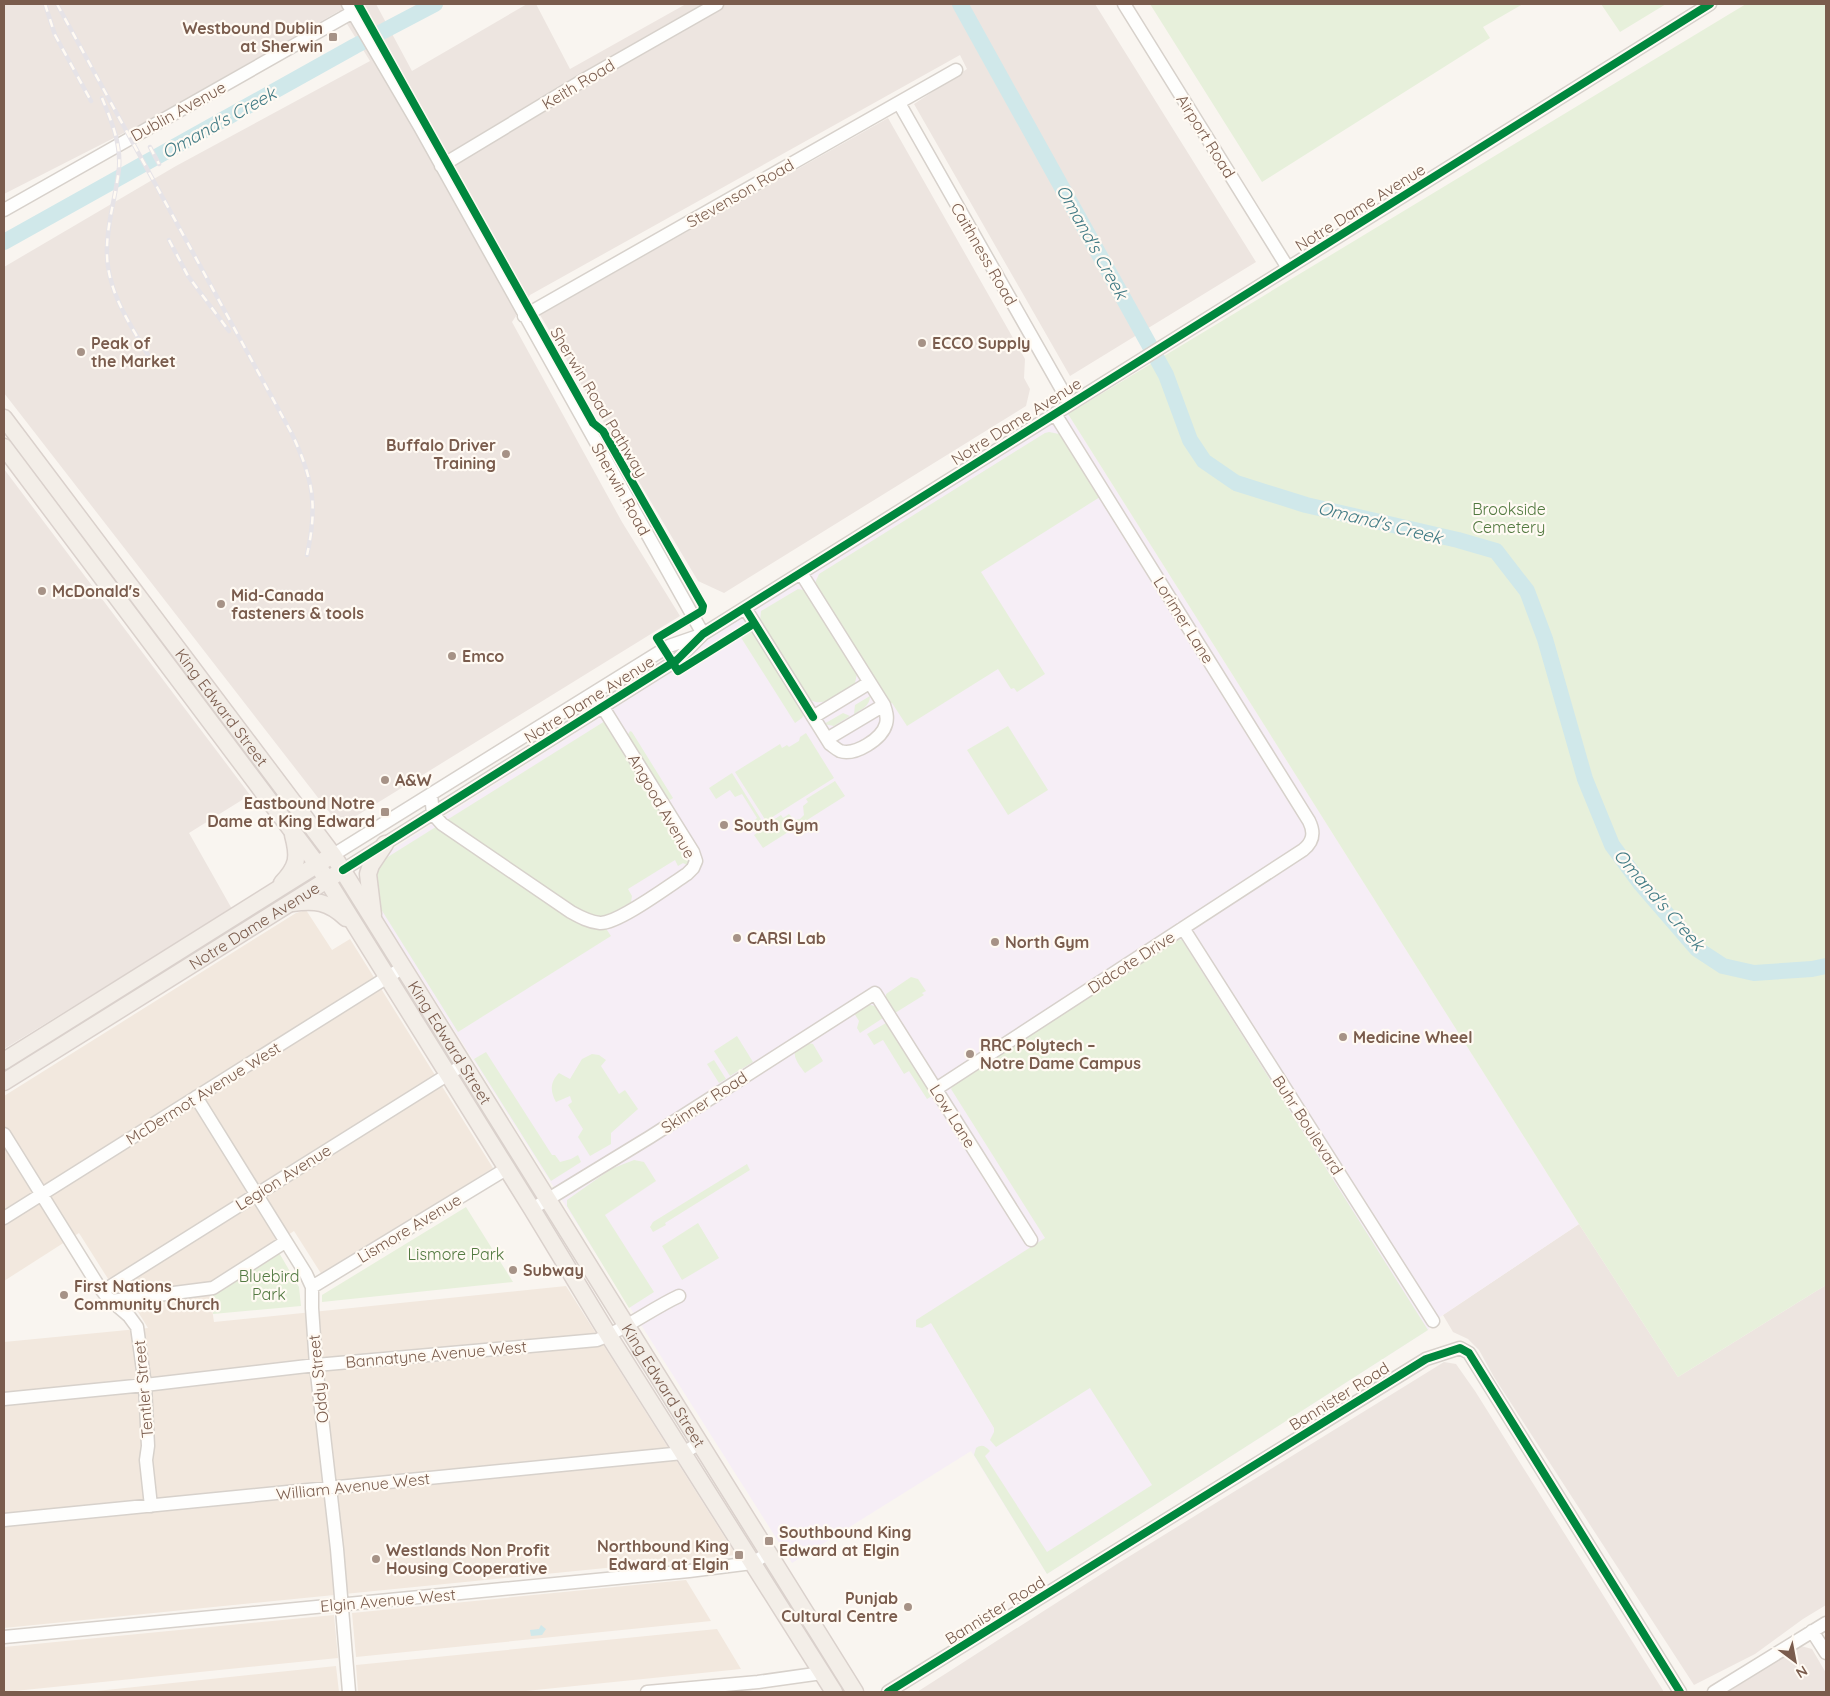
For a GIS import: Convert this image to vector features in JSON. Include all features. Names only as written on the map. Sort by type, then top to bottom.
[{"type":"main road","name":"King Edward Street","points":[[4,418],[8,443],[74,540],[327,880],[609,1336],[834,1692]]},
{"type":"main road","name":"King Edward Street","points":[[8,443],[88,530],[333,855],[855,1692]]},
{"type":"main road","points":[[74,540],[88,530]]},
{"type":"main road","points":[[274,892],[290,874],[296,861],[297,852],[293,834]]},
{"type":"main road","points":[[374,922],[368,874],[371,865],[385,844]]},
{"type":"main road","name":"Notre Dame Avenue","points":[[4,1061],[333,855]]},
{"type":"main road","name":"Notre Dame Avenue","points":[[4,1082],[343,870]]},
{"type":"main road","points":[[288,904],[310,901],[330,905],[354,926]]},
{"type":"street","name":"Keith Road","points":[[441,166],[587,78],[716,4]]},
{"type":"street","name":"Airport Road","points":[[1124,4],[1288,268]]},
{"type":"street","name":"Notre Dame Avenue","points":[[333,855],[669,646],[703,634],[1710,4]]},
{"type":"street","name":"Sherwin Road","points":[[350,8],[441,166],[703,634]]},
{"type":"street","name":"Dublin Avenue","points":[[4,210],[350,8]]},
{"type":"street","name":"Stevenson Road","points":[[524,316],[956,70]]},
{"type":"street","name":"Caithness Road","points":[[899,103],[1070,404]]},
{"type":"street","name":"Lorimer Lane","points":[[1055,414],[1312,827]]},
{"type":"street","points":[[745,608],[827,739],[835,748],[846,752],[859,748],[877,737],[886,727],[887,716],[884,705],[801,573]]},
{"type":"street","name":"Notre Dame Avenue","points":[[343,870],[677,660],[703,634]]},
{"type":"street","points":[[813,717],[870,683]]},
{"type":"street","name":"Angood Avenue","points":[[433,814],[442,824],[561,905],[583,918],[596,922],[606,923],[630,911],[687,874],[693,868],[696,861],[693,852],[594,692]]},
{"type":"street","points":[[827,739],[884,705]]},
{"type":"street","points":[[550,720],[559,735]]},
{"type":"street","points":[[431,794],[433,814]]},
{"type":"street","name":"Didcote Drive","points":[[936,1089],[1308,846],[1312,839],[1312,827]]},
{"type":"street","name":"Buhr Boulevard","points":[[1183,928],[1434,1321]]},
{"type":"street","name":"McDermot Avenue West","points":[[4,1218],[402,968]]},
{"type":"street","name":"Low Lane","points":[[875,993],[1031,1240]]},
{"type":"street","name":"Skinner Road","points":[[532,1209],[875,993]]},
{"type":"street","name":"Legion Avenue","points":[[107,1296],[255,1195],[463,1065]]},
{"type":"street","points":[[196,1097],[312,1287]]},
{"type":"street","name":"Tentler Street","points":[[4,1134],[41,1195],[107,1296],[137,1326],[145,1385],[148,1446],[146,1460],[151,1506]]},
{"type":"street","name":"Lismore Avenue","points":[[312,1287],[506,1169]]},
{"type":"street","points":[[107,1296],[213,1288],[285,1242]]},
{"type":"street","name":"Oddy Street","points":[[312,1287],[316,1365],[330,1488],[349,1692]]},
{"type":"street","name":"Bannatyne Avenue West","points":[[4,1399],[316,1365],[597,1340],[609,1336],[659,1305],[679,1296]]},
{"type":"street","name":"Bannister Road","points":[[888,1692],[1426,1359],[1460,1348],[1468,1354],[1680,1692]]},
{"type":"street","name":"William Avenue West","points":[[4,1520],[683,1453],[700,1443]]},
{"type":"street","name":"Elgin Avenue West","points":[[4,1637],[680,1572],[752,1563],[769,1553]]},
{"type":"street","points":[[1714,1692],[1826,1622]]},
{"type":"street","points":[[1812,1631],[1826,1653]]},
{"type":"street","points":[[647,1692],[758,1682],[822,1673]]},
{"type":"shaded area","points":[[4,4],[376,4],[412,71],[527,4],[536,4],[570,69],[686,4],[1095,4],[1256,262],[1070,376],[914,104],[967,69],[960,55],[530,295],[512,322],[622,522],[680,616],[340,826],[4,393],[4,267],[176,166],[370,61],[339,11],[155,117],[4,194]]},
{"type":"shaded area","points":[[888,118],[1025,359],[1024,378],[1030,389],[1026,406],[724,593],[698,581],[540,315]]},
{"type":"shaded area","name":"RRC Polytech – Notre Dame Campus","points":[[1068,414],[1579,1224],[1434,1321],[1428,1330],[1047,1574],[971,1451],[792,1563],[361,883],[360,873],[363,868],[670,673],[719,631]]},
{"type":"shaded area","points":[[4,469],[250,795],[189,833],[232,909],[4,1049]]},
{"type":"shaded area","points":[[306,910],[332,950],[350,939],[493,1168],[322,1275],[294,1231],[214,1283],[117,1293],[79,1233],[4,1281],[4,1096],[296,913]]},
{"type":"shaded area","points":[[1579,1224],[1678,1377],[1826,1285],[1826,1605],[1803,1619],[1755,1654],[1694,1685],[1494,1377],[1479,1350],[1468,1339],[1453,1332],[1443,1315]]},
{"type":"shaded area","points":[[566,1286],[736,1555],[4,1628],[4,1342],[148,1328],[132,1302],[210,1295],[214,1322]]},
{"type":"shaded area","points":[[1444,1362],[1456,1364],[1475,1391],[1664,1692],[917,1692],[1117,1564]]},
{"type":"shaded area","points":[[686,1580],[711,1621],[356,1657],[352,1613]]},
{"type":"shaded area","points":[[334,1615],[338,1658],[5,1692],[4,1647]]},
{"type":"shaded area","points":[[717,1629],[741,1669],[516,1692],[358,1692],[356,1665]]},
{"type":"shaded area","points":[[1801,1646],[1812,1649],[1826,1673],[1826,1692],[1728,1692]]},
{"type":"shaded area","points":[[336,1666],[339,1692],[87,1692]]},
{"type":"green space","points":[[1150,4],[1523,4],[1483,27],[1490,38],[1262,182]]},
{"type":"green space","points":[[1601,4],[1666,4],[1620,32]]},
{"type":"green space","name":"Brookside Cemetery","points":[[1746,4],[1826,4],[1826,1285],[1678,1377],[1579,1224],[1068,414]]},
{"type":"green space","points":[[1049,432],[1059,434],[1100,497],[981,572],[1045,674],[1017,692],[1014,688],[1011,689],[998,669],[907,726],[892,703],[889,704],[815,583],[819,574]]},
{"type":"green space","points":[[798,589],[807,592],[857,674],[855,683],[852,686],[826,701],[814,702],[809,699],[760,621],[761,611]]},
{"type":"green space","points":[[751,629],[804,714],[795,723],[740,636]]},
{"type":"green space","points":[[870,696],[867,705],[854,714],[855,705]]},
{"type":"green space","points":[[843,713],[850,716],[834,726],[824,724]]},
{"type":"green space","points":[[605,721],[690,857],[687,865],[683,863],[678,866],[675,860],[628,889],[632,896],[631,902],[606,917],[599,918],[611,936],[458,1032],[364,882],[367,870]]},
{"type":"green space","points":[[1008,726],[1048,790],[1008,815],[967,750]]},
{"type":"green space","points":[[630,731],[673,798],[670,800],[627,736]]},
{"type":"green space","points":[[806,733],[834,778],[766,821],[735,772],[780,744],[782,748],[787,745],[789,747],[799,741],[800,737]]},
{"type":"green space","points":[[732,773],[762,821],[761,824],[754,828],[751,823],[757,818],[742,794],[735,797],[730,790],[716,799],[709,788]]},
{"type":"green space","points":[[835,781],[845,796],[763,848],[754,835],[757,833],[756,831],[781,815],[783,818],[789,814],[794,820],[800,819],[804,815],[803,806],[808,802],[806,799]]},
{"type":"green space","points":[[1178,939],[1182,940],[1428,1330],[1047,1574],[974,1455],[976,1448],[983,1446],[990,1451],[985,1456],[1047,1552],[1152,1485],[1090,1388],[996,1447],[990,1440],[994,1428],[931,1323],[922,1328],[916,1327],[916,1320],[1045,1238],[951,1089],[954,1083]]},
{"type":"green space","points":[[911,977],[918,979],[926,991],[922,993],[924,995],[895,1013],[886,998],[886,994]]},
{"type":"green space","points":[[866,1004],[875,1006],[883,1018],[860,1033],[857,1028],[859,1021],[854,1013]]},
{"type":"green space","points":[[886,1023],[932,1096],[927,1099],[909,1071],[904,1074],[883,1040],[874,1045],[867,1034]]},
{"type":"green space","points":[[737,1036],[753,1062],[730,1076],[714,1051]]},
{"type":"green space","points":[[808,1043],[813,1044],[823,1061],[805,1073],[797,1062],[795,1050]]},
{"type":"green space","points":[[486,1052],[552,1155],[555,1155],[560,1162],[578,1155],[581,1162],[551,1181],[474,1059]]},
{"type":"green space","points":[[592,1054],[599,1055],[606,1060],[601,1066],[619,1094],[625,1090],[638,1109],[611,1133],[611,1144],[590,1156],[578,1137],[583,1129],[568,1105],[572,1102],[570,1096],[556,1102],[552,1087],[559,1073],[570,1079],[582,1059]]},
{"type":"green space","points":[[714,1060],[726,1079],[719,1083],[707,1064]]},
{"type":"green space","points":[[457,1075],[464,1080],[535,1192],[529,1188]]},
{"type":"green space","points":[[634,1160],[644,1162],[656,1181],[605,1215],[654,1292],[629,1308],[567,1206],[567,1200],[611,1169]]},
{"type":"green space","points":[[747,1164],[750,1170],[653,1232],[650,1227],[653,1222]]},
{"type":"green space","name":"Lismore Park","points":[[466,1207],[513,1282],[322,1302],[322,1295]]},
{"type":"green space","points":[[698,1223],[719,1258],[682,1280],[662,1246]]},
{"type":"green space","name":"Bluebird Park","points":[[278,1251],[299,1287],[301,1306],[213,1314],[211,1294]]},
{"type":"water","points":[[541,1625],[546,1629],[542,1635],[531,1636],[530,1630],[539,1629]]},
{"type":"waterway","name":"Omand's Creek","points":[[4,242],[355,46],[435,4]]},
{"type":"waterway","name":"Omand's Creek","points":[[960,4],[1166,375],[1190,440],[1204,461],[1236,483],[1306,505],[1458,540],[1496,551],[1527,591],[1545,639],[1585,779],[1612,845],[1640,883],[1697,949],[1723,966],[1754,973],[1812,969],[1826,966]]},
{"type":"railway","points":[[45,4],[55,35],[91,101]]},
{"type":"railway","points":[[57,4],[292,434],[305,465],[312,493],[312,521],[307,555]]},
{"type":"railway","points":[[102,98],[115,132],[119,159],[118,179],[108,233],[108,269],[122,310],[151,360]]},
{"type":"railway","points":[[150,147],[159,164]]},
{"type":"railway","points":[[169,240],[188,276],[229,331]]},
{"type":"cycle path","name":"Sherwin Road Pathway","points":[[358,4],[593,423],[603,431],[703,606],[702,611],[657,638],[678,671],[750,626]]},
{"type":"cycle path","points":[[343,870],[677,660],[703,634],[1710,4]]},
{"type":"cycle path","points":[[745,608],[813,717]]},
{"type":"cycle path","points":[[888,1692],[1426,1359],[1460,1348],[1469,1353],[1680,1692]]},
{"type":"place","name":"Westbound Dublin at Sherwin","points":[[333,37]]},
{"type":"place","name":"ECCO Supply","points":[[922,343]]},
{"type":"place","name":"Peak of the Market","points":[[81,352]]},
{"type":"place","name":"Buffalo Driver Training","points":[[506,454]]},
{"type":"place","name":"McDonald's","points":[[42,591]]},
{"type":"place","name":"Mid-Canada fasteners & tools","points":[[221,604]]},
{"type":"place","name":"Emco","points":[[452,656]]},
{"type":"place","name":"A&W","points":[[385,780]]},
{"type":"place","name":"Eastbound Notre Dame at King Edward","points":[[385,812]]},
{"type":"place","name":"South Gym","points":[[724,825]]},
{"type":"place","name":"CARSI Lab","points":[[737,938]]},
{"type":"place","name":"North Gym","points":[[995,942]]},
{"type":"place","name":"Medicine Wheel","points":[[1343,1037]]},
{"type":"place","name":"RRC Polytech – Notre Dame Campus","points":[[970,1054]]},
{"type":"place","name":"Subway","points":[[513,1270]]},
{"type":"place","name":"First Nations Community Church","points":[[64,1295]]},
{"type":"place","name":"Southbound King Edward at Elgin","points":[[769,1541]]},
{"type":"place","name":"Northbound King Edward at Elgin","points":[[739,1555]]},
{"type":"place","name":"Westlands Non Profit Housing Cooperative","points":[[376,1559]]},
{"type":"place","name":"Punjab Cultural Centre","points":[[908,1607]]}]
